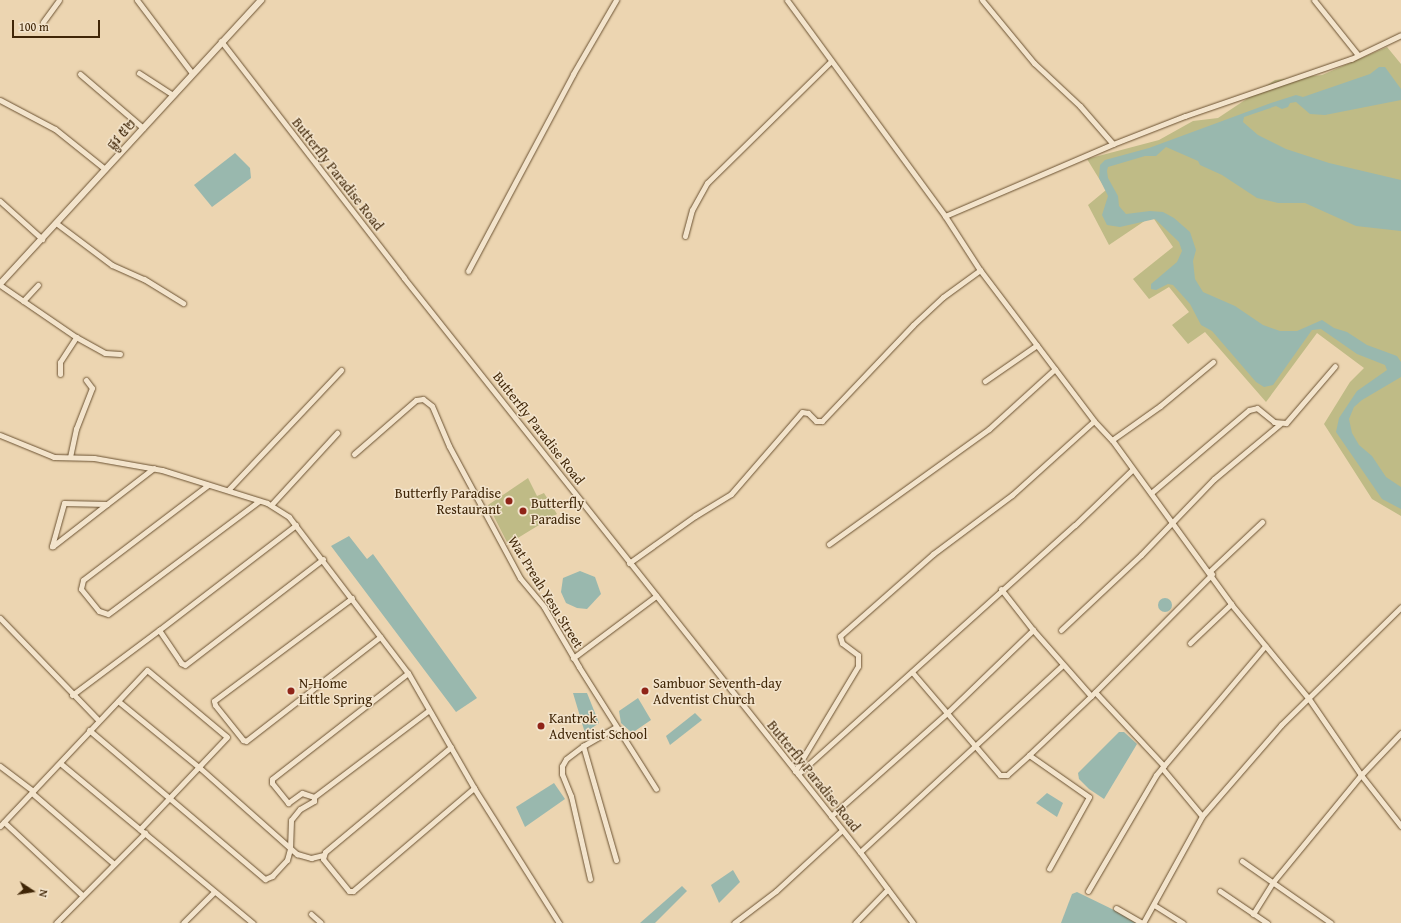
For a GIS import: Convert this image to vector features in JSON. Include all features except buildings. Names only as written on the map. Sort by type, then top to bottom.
[{"type":"street","points":[[43,22],[59,0]]},
{"type":"street","points":[[137,0],[192,73]]},
{"type":"street","name":"ផ្លូវ ៥២","points":[[0,284],[221,41],[261,0]]},
{"type":"street","points":[[468,271],[573,74],[616,0]]},
{"type":"street","points":[[787,0],[945,216],[980,270],[1094,420],[1112,440],[1132,470],[1151,493],[1231,604],[1309,699],[1361,775],[1401,826]]},
{"type":"street","points":[[982,0],[1034,63],[1080,106],[1113,144]]},
{"type":"street","points":[[1314,0],[1358,55]]},
{"type":"street","points":[[945,216],[1113,144],[1358,55],[1401,34]]},
{"type":"street","name":"Butterfly Paradise Road","points":[[221,41],[404,278],[860,852],[913,923]]},
{"type":"street","points":[[685,236],[692,210],[707,183],[831,61]]},
{"type":"street","points":[[138,73],[173,94]]},
{"type":"street","points":[[80,74],[143,128]]},
{"type":"street","points":[[1,102],[55,129],[105,169]]},
{"type":"street","points":[[0,201],[42,239]]},
{"type":"street","points":[[56,223],[112,265],[144,279],[183,303]]},
{"type":"street","points":[[630,563],[695,516],[731,494],[802,412],[808,413],[816,421],[822,421],[913,325],[943,297],[980,270]]},
{"type":"street","points":[[0,284],[76,337],[105,353],[120,354]]},
{"type":"street","points":[[23,301],[38,285]]},
{"type":"street","points":[[60,374],[60,362],[76,337]]},
{"type":"street","points":[[985,381],[1037,345]]},
{"type":"street","points":[[1112,440],[1160,406],[1213,362]]},
{"type":"street","points":[[1061,630],[1172,524],[1214,479],[1280,424],[1286,423],[1335,366]]},
{"type":"street","points":[[830,544],[989,428],[1056,369]]},
{"type":"street","points":[[228,490],[341,370]]},
{"type":"street","points":[[70,457],[76,429],[92,388],[86,380]]},
{"type":"street","name":"Wat Preah Yesu Street","points":[[354,454],[416,400],[423,399],[432,406],[449,446],[520,578],[544,607],[616,728],[656,789]]},
{"type":"street","points":[[1151,493],[1249,410],[1256,408],[1280,424]]},
{"type":"street","points":[[796,773],[858,666],[858,655],[842,643],[840,636],[933,554],[1012,494],[1094,420]]},
{"type":"street","points":[[271,506],[337,433]]},
{"type":"street","points":[[0,435],[54,457],[94,458],[154,468],[259,501],[271,506],[289,517],[323,559],[408,673],[474,788],[559,923]]},
{"type":"street","points":[[107,504],[64,503],[52,546],[53,546],[154,468]]},
{"type":"street","points":[[796,773],[912,672],[1001,590],[1075,526],[1132,470]]},
{"type":"street","points":[[208,485],[83,580],[81,589],[99,611],[108,614],[259,501]]},
{"type":"street","points":[[912,672],[1003,777],[1029,755],[1093,694],[1210,573],[1262,522]]},
{"type":"street","points":[[72,695],[296,525]]},
{"type":"street","points":[[159,630],[170,650],[185,665],[323,559]]},
{"type":"street","points":[[1001,590],[1063,666],[1093,694],[1163,767],[1202,816]]},
{"type":"street","points":[[573,658],[656,596]]},
{"type":"street","points":[[352,598],[214,700],[215,706],[243,740],[246,741],[380,637]]},
{"type":"street","points":[[1190,644],[1231,604]]},
{"type":"street","points":[[1116,908],[1143,923],[1202,816],[1281,725],[1401,608]]},
{"type":"street","points":[[0,618],[72,695],[98,720]]},
{"type":"street","points":[[831,816],[947,713],[1033,630]]},
{"type":"street","points":[[1088,890],[1163,767],[1265,646]]},
{"type":"street","points":[[860,852],[1063,666]]},
{"type":"street","points":[[0,826],[60,763],[98,720],[118,701],[144,671],[151,671],[227,737],[170,799],[114,864],[56,923]]},
{"type":"street","points":[[314,797],[302,793],[288,803],[271,780],[408,673]]},
{"type":"street","points":[[118,701],[200,768],[290,849],[302,856],[323,855],[451,747]]},
{"type":"street","points":[[89,730],[261,878],[269,879],[283,866],[290,849],[291,820],[300,809],[314,801],[314,797],[430,710]]},
{"type":"street","points":[[590,880],[571,796],[562,774],[562,766],[566,759],[582,746],[616,728]]},
{"type":"street","points":[[1253,914],[1273,882],[1361,775],[1401,732]]},
{"type":"street","points":[[582,746],[616,860]]},
{"type":"street","points":[[1029,755],[1089,797],[1049,869]]},
{"type":"street","points":[[60,763],[253,923]]},
{"type":"street","points":[[0,766],[114,864]]},
{"type":"street","points":[[323,855],[349,891],[353,891],[474,788]]},
{"type":"street","points":[[4,822],[82,895]]},
{"type":"street","points":[[734,923],[776,891],[842,830]]},
{"type":"street","points":[[1242,861],[1331,923]]},
{"type":"street","points":[[855,923],[888,889]]},
{"type":"street","points":[[1220,891],[1267,923]]},
{"type":"street","points":[[183,923],[214,892]]},
{"type":"street","points":[[1154,905],[1183,923]]},
{"type":"street","points":[[311,914],[321,923]]},
{"type":"shaded area","points":[[1387,47],[1401,64],[1401,516],[1372,499],[1324,424],[1350,382],[1364,368],[1317,333],[1266,402],[1205,332],[1188,344],[1172,325],[1189,312],[1169,287],[1149,299],[1133,279],[1173,247],[1152,216],[1109,245],[1088,205],[1106,190],[1087,159],[1159,140],[1193,121],[1218,118],[1275,80],[1322,75]]},
{"type":"shaded area","name":"Butterfly Paradise","points":[[528,478],[537,496],[544,493],[557,514],[508,544],[488,505]]},
{"type":"water","points":[[1379,67],[1385,67],[1401,89],[1401,100],[1325,115],[1310,114],[1296,102],[1290,103],[1288,107],[1282,109],[1276,106],[1244,117],[1243,122],[1258,135],[1286,149],[1329,163],[1401,180],[1401,231],[1356,226],[1305,203],[1278,203],[1257,198],[1222,175],[1200,165],[1198,161],[1166,147],[1156,156],[1145,156],[1108,167],[1107,171],[1108,178],[1118,196],[1119,206],[1126,214],[1150,211],[1163,212],[1174,218],[1190,232],[1196,250],[1193,261],[1195,279],[1203,292],[1235,306],[1263,325],[1280,331],[1297,331],[1322,320],[1334,328],[1347,332],[1367,345],[1397,356],[1401,362],[1401,377],[1362,400],[1354,407],[1349,419],[1352,433],[1359,445],[1372,456],[1386,477],[1401,487],[1401,509],[1382,499],[1336,432],[1339,418],[1357,391],[1387,370],[1385,365],[1357,354],[1321,329],[1312,330],[1273,385],[1264,387],[1256,382],[1212,331],[1201,325],[1190,304],[1173,285],[1168,284],[1156,290],[1151,289],[1151,284],[1177,262],[1182,251],[1179,242],[1155,219],[1120,227],[1107,225],[1102,215],[1108,196],[1099,178],[1100,165],[1105,160],[1149,148],[1296,95],[1303,97],[1370,74]]},
{"type":"water","points":[[235,153],[250,168],[251,178],[212,207],[194,185]]},
{"type":"water","points":[[349,536],[367,559],[373,554],[477,698],[456,712],[331,546]]},
{"type":"water","points":[[580,571],[595,577],[601,594],[587,609],[577,608],[566,603],[561,592],[563,578]]},
{"type":"water","points":[[1162,598],[1168,598],[1172,602],[1172,608],[1168,612],[1162,612],[1158,608],[1158,602]]},
{"type":"water","points":[[573,693],[587,693],[599,723],[585,733]]},
{"type":"water","points":[[638,698],[651,720],[632,733],[621,723],[619,711]]},
{"type":"water","points":[[695,713],[702,720],[670,745],[666,736]]},
{"type":"water","points":[[1119,732],[1124,732],[1137,744],[1104,799],[1089,789],[1079,779],[1078,773]]},
{"type":"water","points":[[554,783],[565,799],[525,827],[516,807]]},
{"type":"water","points":[[1047,793],[1063,803],[1057,817],[1036,803]]},
{"type":"water","points":[[733,870],[740,882],[719,903],[711,885]]},
{"type":"water","points":[[682,886],[687,891],[655,923],[640,923]]},
{"type":"water","points":[[1077,892],[1116,911],[1136,923],[1061,923],[1072,894]]},
{"type":"place","name":"Butterfly Paradise Restaurant","points":[[509,501]]},
{"type":"place","name":"Butterfly Paradise","points":[[523,511]]},
{"type":"place","name":"N-Home Little Spring","points":[[291,691]]},
{"type":"place","name":"Sambuor Seventh-day Adventist Church","points":[[645,691]]},
{"type":"place","name":"Kantrok Adventist School","points":[[541,726]]}]
